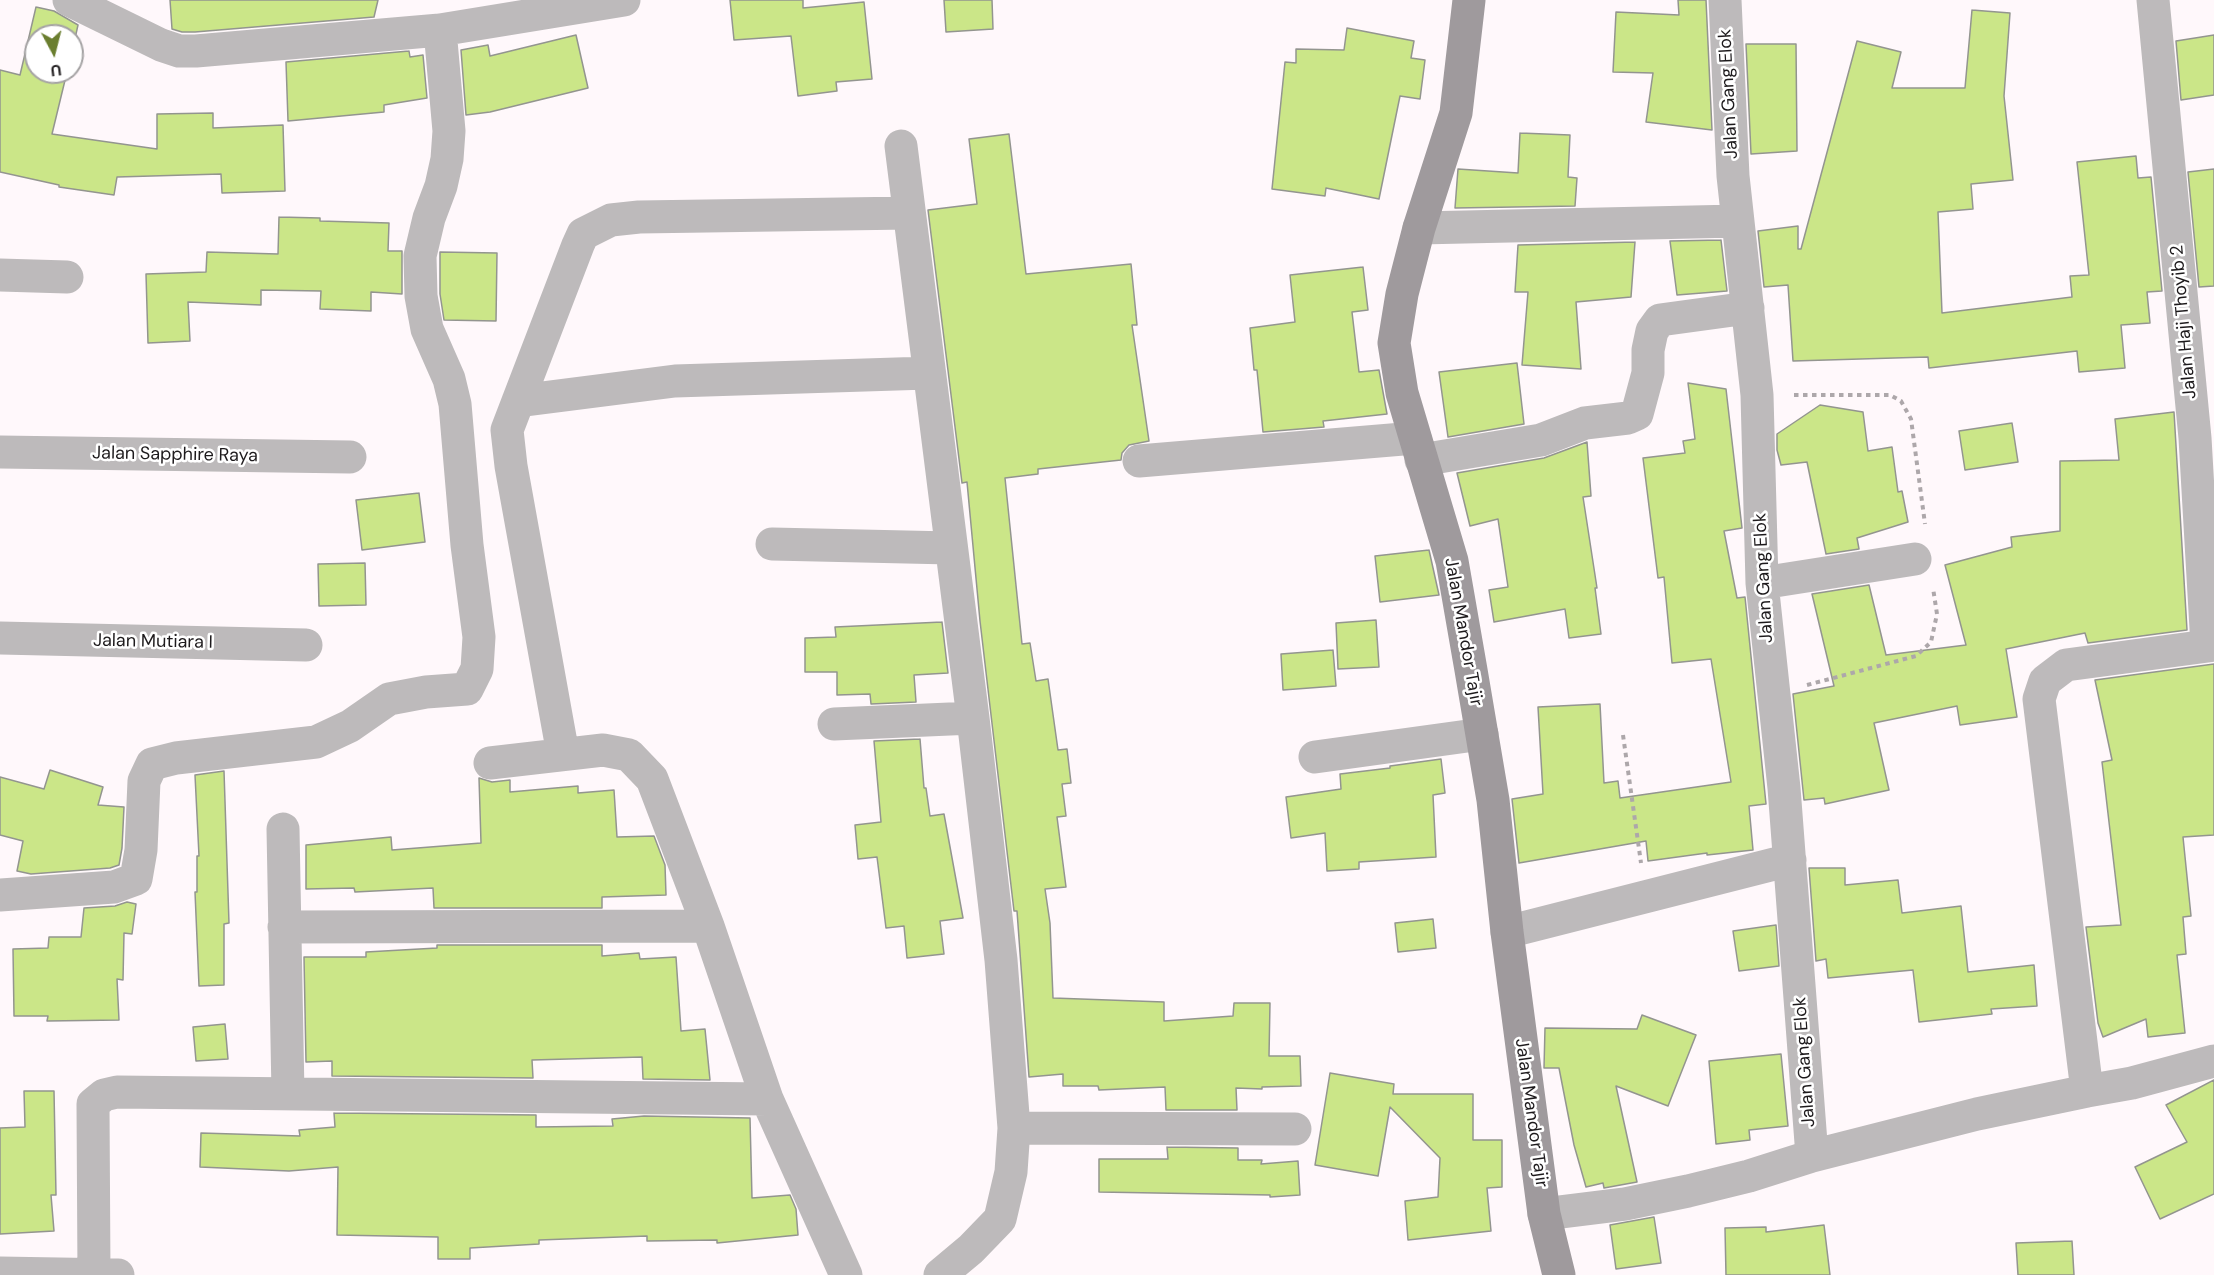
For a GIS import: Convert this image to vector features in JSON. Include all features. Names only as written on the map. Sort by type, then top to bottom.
[{"type":"main road","name":"Jalan Mandor Tajir","points":[[1469,0],[1456,113],[1419,228],[1402,294],[1394,343],[1402,393],[1452,561],[1493,800],[1507,932],[1544,1214],[1558,1275]]},
{"type":"street","points":[[69,0],[128,30],[179,51],[440,30],[624,0]]},
{"type":"street","name":"Jalan Gang Elok","points":[[1725,0],[1733,176],[1757,394],[1762,583],[1790,860],[1812,1156]]},
{"type":"street","name":"Jalan Haji Thoyib 2","points":[[2153,0],[2195,438],[2210,645]]},
{"type":"street","points":[[0,895],[114,887],[136,879],[141,850],[144,781],[152,764],[176,758],[316,742],[350,726],[389,699],[426,692],[467,689],[477,669],[479,638],[467,545],[454,404],[449,379],[428,328],[421,296],[420,256],[429,218],[441,186],[447,159],[449,131],[440,30]]},
{"type":"street","points":[[901,146],[973,717],[1000,960],[1014,1128],[1011,1172],[1000,1219],[971,1249],[940,1275]]},
{"type":"street","points":[[563,754],[511,466],[507,430],[578,244],[584,234],[611,220],[639,217],[909,213]]},
{"type":"street","points":[[1419,228],[1738,221]]},
{"type":"street","points":[[0,275],[67,277]]},
{"type":"street","points":[[1139,461],[1418,449],[1541,440],[1585,423],[1628,418],[1637,414],[1648,373],[1648,350],[1652,331],[1660,320],[1748,308]]},
{"type":"street","points":[[518,401],[675,381],[928,373]]},
{"type":"street","name":"Jalan Sapphire Raya","points":[[0,452],[350,457]]},
{"type":"street","points":[[772,544],[951,548]]},
{"type":"street","points":[[1762,583],[1915,558]]},
{"type":"street","name":"Jalan Mutiara I","points":[[0,638],[306,645]]},
{"type":"street","points":[[2087,1091],[2039,699],[2045,681],[2066,665],[2210,645]]},
{"type":"street","points":[[834,724],[973,717]]},
{"type":"street","points":[[1315,757],[1482,734]]},
{"type":"street","points":[[490,763],[603,750],[630,754],[652,778],[708,926],[767,1099],[846,1275]]},
{"type":"street","points":[[283,829],[288,1094]]},
{"type":"street","points":[[1507,932],[1790,860]]},
{"type":"street","points":[[284,927],[708,926]]},
{"type":"street","points":[[1544,1214],[1625,1204],[1688,1191],[1749,1176],[1812,1156],[1977,1114],[2132,1083],[2214,1061]]},
{"type":"street","points":[[94,1275],[93,1104],[104,1095],[117,1092],[767,1099]]},
{"type":"street","points":[[1014,1128],[1295,1129]]},
{"type":"street","points":[[0,1273],[118,1275]]},
{"type":"path","points":[[1623,735],[1646,896]]},
{"type":"building","points":[[170,0],[378,0],[374,17],[182,32],[172,29]]},
{"type":"building","points":[[730,0],[803,0],[803,8],[864,2],[872,79],[836,82],[837,91],[798,96],[791,36],[734,40]]},
{"type":"building","points":[[944,0],[992,0],[993,29],[946,32]]},
{"type":"building","points":[[1678,0],[1706,0],[1712,130],[1646,122],[1653,73],[1613,72],[1616,12],[1679,15]]},
{"type":"building","points":[[36,7],[54,11],[76,24],[32,24]]},
{"type":"building","points":[[1972,10],[2010,13],[2004,96],[2013,180],[1971,184],[1973,209],[1938,212],[1942,313],[2072,297],[2070,276],[2089,275],[2077,162],[2136,156],[2138,178],[2151,177],[2162,291],[2147,292],[2150,323],[2121,325],[2125,368],[2079,372],[2077,351],[1929,368],[1928,357],[1793,361],[1788,285],[1764,287],[1758,231],[1798,226],[1798,249],[1801,249],[1857,41],[1901,52],[1892,88],[1965,88]]},
{"type":"building","points":[[1347,28],[1414,41],[1411,58],[1425,60],[1420,99],[1400,96],[1379,199],[1326,188],[1325,196],[1272,189],[1285,62],[1296,63],[1296,49],[1344,50]]},
{"type":"building","points":[[576,35],[588,88],[490,112],[466,115],[461,50],[488,45],[490,56]]},
{"type":"building","points":[[2214,35],[2214,95],[2181,100],[2176,41]]},
{"type":"building","points":[[1746,44],[1796,44],[1797,151],[1751,154]]},
{"type":"building","points":[[409,51],[410,57],[423,55],[427,98],[384,105],[384,112],[288,121],[286,62]]},
{"type":"building","points":[[24,58],[24,84],[64,84],[52,134],[157,149],[157,114],[213,113],[213,128],[283,125],[285,191],[222,193],[221,174],[117,177],[114,195],[59,187],[59,185],[0,172],[0,70],[20,75]]},
{"type":"building","points":[[1520,133],[1570,135],[1568,177],[1577,178],[1575,206],[1455,208],[1458,169],[1518,173]]},
{"type":"building","points":[[1009,134],[1026,274],[1131,264],[1137,325],[1132,325],[1149,441],[1129,445],[1122,453],[1121,460],[1038,469],[1038,474],[1005,478],[1022,644],[1030,643],[1036,681],[1048,679],[1058,750],[1067,749],[1071,783],[1062,784],[1066,816],[1057,817],[1066,887],[1045,889],[1050,923],[1053,998],[1164,1002],[1164,1021],[1233,1016],[1234,1003],[1270,1003],[1269,1056],[1300,1056],[1301,1086],[1236,1088],[1237,1110],[1166,1110],[1165,1087],[1099,1090],[1098,1086],[1063,1086],[1063,1074],[1029,1077],[1017,911],[1014,911],[980,621],[967,482],[962,483],[928,210],[977,204],[969,139]]},
{"type":"building","points":[[2214,169],[2214,286],[2199,287],[2188,172]]},
{"type":"building","points":[[279,217],[389,223],[388,251],[402,251],[402,294],[371,292],[371,311],[320,309],[321,291],[261,290],[261,305],[188,302],[190,341],[148,343],[146,274],[206,272],[207,252],[278,254]]},
{"type":"building","points":[[1721,240],[1727,291],[1677,295],[1670,241]]},
{"type":"building","points":[[1635,242],[1631,297],[1576,302],[1581,369],[1522,365],[1528,292],[1515,292],[1518,245]]},
{"type":"building","points":[[440,252],[497,253],[496,321],[444,320],[440,294]]},
{"type":"building","points":[[1363,267],[1368,310],[1352,312],[1359,372],[1379,370],[1387,414],[1323,421],[1324,427],[1263,432],[1250,328],[1295,322],[1290,275]]},
{"type":"building","points":[[1517,363],[1524,424],[1448,437],[1439,372]]},
{"type":"building","points":[[1688,383],[1726,389],[1742,528],[1724,531],[1737,598],[1745,597],[1766,804],[1749,806],[1753,850],[1707,855],[1707,853],[1648,861],[1646,841],[1519,863],[1512,799],[1543,794],[1538,707],[1600,704],[1604,783],[1618,781],[1620,798],[1731,782],[1711,659],[1672,663],[1664,577],[1658,578],[1643,458],[1685,453],[1683,441],[1695,439]]},
{"type":"building","points":[[1820,405],[1863,412],[1868,451],[1892,447],[1898,492],[1902,491],[1908,522],[1857,538],[1859,549],[1826,554],[1807,462],[1781,465],[1777,450],[1777,434]]},
{"type":"building","points":[[2174,412],[2187,630],[2088,643],[2085,633],[2006,649],[2017,717],[1960,725],[1957,706],[1874,723],[1889,790],[1825,804],[1824,798],[1804,800],[1793,694],[1834,686],[1812,594],[1869,585],[1886,655],[1966,645],[1945,565],[2012,547],[2011,537],[2060,531],[2060,461],[2119,460],[2115,419]]},
{"type":"building","points":[[2012,423],[2018,462],[1965,470],[1959,431]]},
{"type":"building","points":[[1587,442],[1591,496],[1583,497],[1597,588],[1595,588],[1601,634],[1569,638],[1565,609],[1494,622],[1489,590],[1508,587],[1498,519],[1470,526],[1457,473],[1544,458]]},
{"type":"building","points":[[419,493],[425,542],[362,550],[356,500]]},
{"type":"building","points":[[1429,550],[1439,595],[1380,602],[1375,556]]},
{"type":"building","points":[[365,563],[366,605],[319,606],[318,564]]},
{"type":"building","points":[[1376,620],[1379,667],[1338,669],[1336,623]]},
{"type":"building","points":[[942,622],[948,673],[914,675],[916,702],[871,704],[870,694],[837,695],[837,672],[805,672],[805,638],[836,637],[835,627]]},
{"type":"building","points":[[1333,650],[1336,686],[1283,690],[1281,654]]},
{"type":"building","points":[[2214,664],[2214,835],[2183,837],[2191,916],[2183,917],[2186,954],[2177,955],[2185,1033],[2148,1037],[2146,1019],[2103,1037],[2098,1023],[2086,927],[2121,925],[2102,762],[2112,760],[2095,680]]},
{"type":"building","points":[[920,739],[924,788],[926,788],[930,816],[944,814],[963,918],[940,921],[944,954],[907,958],[904,926],[886,928],[877,857],[858,859],[855,825],[881,822],[874,741]]},
{"type":"building","points":[[1441,759],[1445,793],[1433,795],[1436,857],[1359,862],[1359,869],[1327,871],[1325,833],[1291,838],[1286,797],[1341,789],[1340,774]]},
{"type":"building","points":[[50,770],[103,787],[98,805],[124,807],[119,865],[110,868],[31,874],[17,871],[23,841],[0,835],[0,777],[44,789]]},
{"type":"building","points":[[224,771],[229,923],[224,924],[224,985],[199,986],[195,892],[197,892],[197,856],[199,856],[195,775]]},
{"type":"building","points":[[479,778],[492,782],[510,780],[510,792],[578,786],[578,793],[614,790],[617,837],[654,836],[665,865],[666,895],[602,897],[602,908],[434,908],[433,888],[355,892],[354,888],[306,889],[306,845],[391,837],[392,850],[481,843]]},
{"type":"building","points":[[1809,868],[1845,868],[1845,885],[1898,880],[1902,913],[1961,906],[1968,972],[2034,965],[2037,1006],[1991,1009],[1992,1014],[1919,1022],[1913,970],[1828,978],[1826,959],[1816,961]]},
{"type":"building","points":[[127,902],[136,904],[132,934],[124,933],[123,980],[117,979],[119,1020],[47,1021],[48,1016],[14,1016],[13,949],[48,948],[49,937],[81,937],[84,908],[115,906]]},
{"type":"building","points":[[1433,919],[1436,948],[1398,952],[1395,923]]},
{"type":"building","points":[[1776,925],[1779,966],[1739,971],[1733,931]]},
{"type":"building","points":[[437,945],[602,945],[602,956],[639,953],[640,959],[676,957],[681,1031],[705,1029],[710,1080],[643,1079],[642,1057],[532,1060],[533,1078],[332,1076],[332,1061],[306,1062],[304,957],[366,957],[366,952],[437,948]]},
{"type":"building","points":[[1642,1015],[1696,1035],[1668,1106],[1616,1086],[1637,1182],[1604,1188],[1603,1183],[1586,1187],[1574,1145],[1559,1068],[1544,1068],[1545,1028],[1637,1029]]},
{"type":"building","points":[[225,1024],[228,1059],[196,1061],[193,1027]]},
{"type":"building","points":[[1781,1054],[1788,1126],[1749,1130],[1750,1140],[1716,1144],[1709,1061]]},
{"type":"building","points":[[1330,1073],[1394,1084],[1393,1094],[1473,1094],[1473,1140],[1502,1140],[1502,1187],[1487,1188],[1491,1231],[1408,1240],[1405,1201],[1438,1197],[1440,1158],[1390,1107],[1378,1176],[1315,1165]]},
{"type":"building","points":[[2214,1080],[2214,1194],[2160,1219],[2135,1167],[2187,1142],[2166,1105]]},
{"type":"building","points":[[24,1091],[54,1091],[56,1195],[51,1195],[54,1231],[0,1234],[0,1128],[25,1127]]},
{"type":"building","points":[[334,1113],[536,1115],[536,1127],[613,1126],[612,1119],[644,1116],[750,1118],[752,1198],[790,1195],[796,1209],[798,1235],[717,1243],[717,1240],[647,1241],[647,1236],[539,1240],[539,1244],[470,1248],[470,1259],[438,1259],[438,1237],[337,1235],[338,1167],[289,1171],[200,1167],[201,1133],[300,1136],[299,1130],[335,1127]]},
{"type":"building","points":[[1167,1147],[1238,1148],[1238,1160],[1262,1160],[1261,1164],[1298,1161],[1300,1195],[1270,1197],[1270,1195],[1099,1192],[1099,1159],[1168,1159]]},
{"type":"building","points":[[1654,1217],[1661,1263],[1616,1269],[1610,1225]]},
{"type":"building","points":[[1824,1225],[1830,1275],[1726,1275],[1725,1228],[1766,1227],[1766,1232]]},
{"type":"building","points":[[2072,1241],[2074,1275],[2018,1275],[2016,1243]]}]
